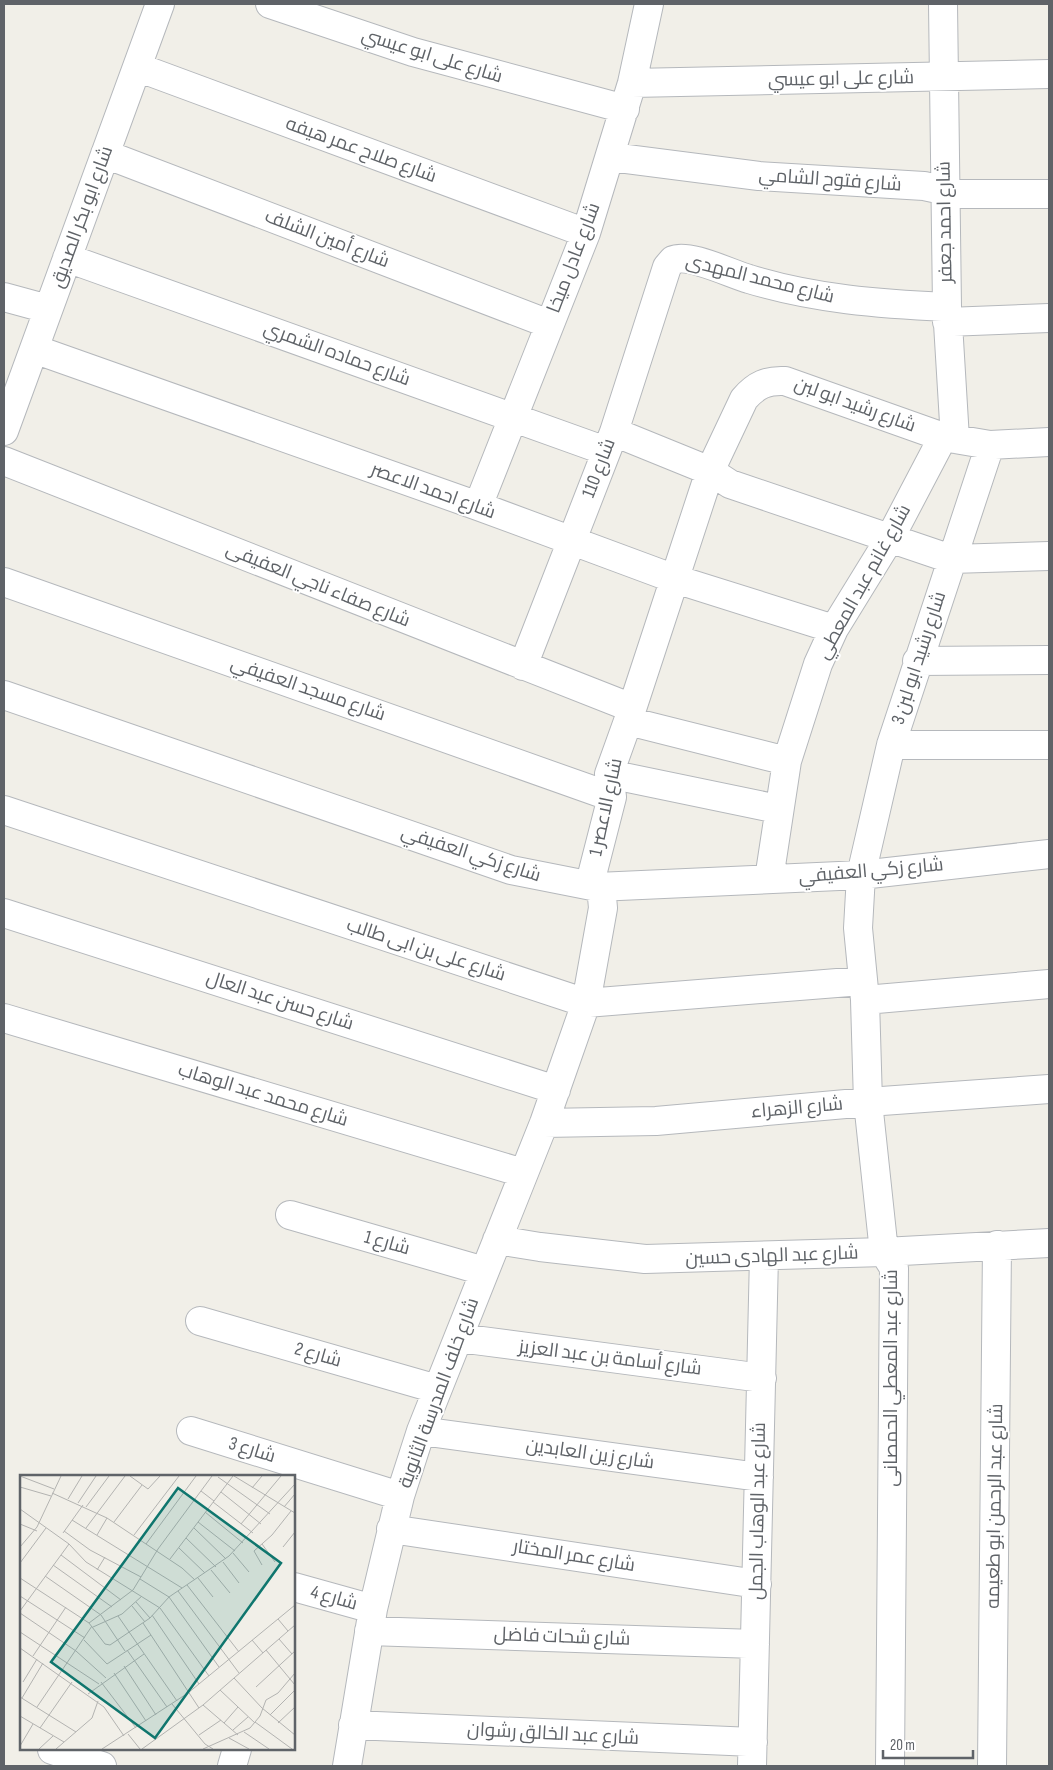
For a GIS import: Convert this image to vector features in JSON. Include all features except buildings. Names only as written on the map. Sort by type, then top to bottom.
[{"type":"street","name":"شارع ابو بكر الصديق","points":[[4,431],[160,4]]},
{"type":"street","name":"شارع على ابو عيسي","points":[[270,4],[422,55],[625,109]]},
{"type":"street","name":"شارع عادل ميخا","points":[[478,506],[586,233],[625,109],[649,4]]},
{"type":"street","name":"شارع احمد جعفر","points":[[943,4],[942,78],[949,438]]},
{"type":"street","name":"شارع صلاح عمر هيفه","points":[[137,67],[586,233]]},
{"type":"street","name":"شارع على ابو عيسي","points":[[632,83],[942,78],[1049,74]]},
{"type":"street","name":"شارع أمين الشلف","points":[[105,154],[549,324]]},
{"type":"street","name":"شارع فتوح الشامي","points":[[611,157],[759,176],[924,186],[938,189],[945,194],[1049,194]]},
{"type":"street","name":"شارع حماده الشمري","points":[[67,258],[513,417],[610,441],[710,471],[730,484],[951,559]]},
{"type":"street","name":"شارع محمد المهدى","points":[[667,267],[672,260],[682,258],[750,280],[814,295],[947,315],[1049,318]]},
{"type":"street","name":"شارع 110","points":[[523,666],[610,441],[667,267]]},
{"type":"street","points":[[4,296],[48,309]]},
{"type":"street","name":"شارع احمد الاعصر","points":[[34,349],[478,506],[675,580],[834,629]]},
{"type":"street","name":"شارع رشيد ابو لبن","points":[[710,471],[744,399],[752,390],[774,380],[785,381],[949,438],[990,445],[1049,442]]},
{"type":"street","name":"شارع غانم عبد المعطي","points":[[768,879],[787,761],[806,696],[834,629],[949,438]]},
{"type":"street","name":"شارع رشيد ابو لبن 3","points":[[861,875],[891,745],[917,661],[990,445]]},
{"type":"street","name":"شارع صفاء ناجي العفيفى","points":[[4,461],[523,666],[630,715],[787,761]]},
{"type":"street","name":"شارع الاعصر 1","points":[[522,1172],[544,1123],[586,1003],[603,908],[602,897],[593,881],[593,869],[610,785],[630,715],[710,471]]},
{"type":"street","points":[[951,559],[1049,556]]},
{"type":"street","name":"شارع مسجد العفيفي","points":[[4,582],[610,785],[778,809]]},
{"type":"street","points":[[917,661],[1049,660]]},
{"type":"street","name":"شارع زكي العفيفي","points":[[4,695],[511,870],[597,887],[861,875],[1049,854]]},
{"type":"street","points":[[891,745],[1049,745]]},
{"type":"street","name":"شارع على بن ابى طالب","points":[[4,810],[586,1003],[1049,984]]},
{"type":"street","name":"شارع عبد المعطي الحمصانى","points":[[861,875],[858,928],[868,1102],[884,1252],[894,1268],[890,1766]]},
{"type":"street","name":"شارع حسن عبد العال","points":[[4,913],[556,1090]]},
{"type":"street","name":"شارع محمد عبد الوهاب","points":[[4,1018],[522,1172]]},
{"type":"street","name":"شارع الزهراء","points":[[544,1123],[656,1121],[868,1102],[1049,1089]]},
{"type":"street","name":"شارع خلف المدرسة الثانوية","points":[[348,1766],[371,1620],[400,1496],[421,1431],[459,1338],[522,1172]]},
{"type":"street","name":"شارع 1","points":[[290,1215],[484,1271]]},
{"type":"street","name":"شارع عبد الهادى حسين","points":[[497,1240],[625,1258],[884,1252],[1049,1243]]},
{"type":"street","name":"شارع عبد الرحمن ابو طعيمه","points":[[992,1766],[997,1245]]},
{"type":"street","name":"شارع عبد الوهاب الجمل","points":[[753,1754],[764,1256]]},
{"type":"street","name":"شارع 2","points":[[200,1321],[437,1389]]},
{"type":"street","name":"شارع أسامة بن عبد العزيز","points":[[459,1338],[762,1378]]},
{"type":"street","name":"شارع 3","points":[[191,1431],[400,1496]]},
{"type":"street","name":"شارع زين العابدين","points":[[421,1431],[759,1477]]},
{"type":"street","name":"شارع عمر المختار","points":[[391,1529],[757,1584]]},
{"type":"street","name":"شارع 4","points":[[295,1587],[371,1620]]},
{"type":"street","name":"شارع شحات فاضل","points":[[371,1620],[755,1644]]},
{"type":"street","name":"شارع عبد الخالق رشوان","points":[[354,1725],[753,1754]]},
{"type":"street","points":[[52,1750],[102,1766]]},
{"type":"street","points":[[232,1766],[238,1750]]}]
